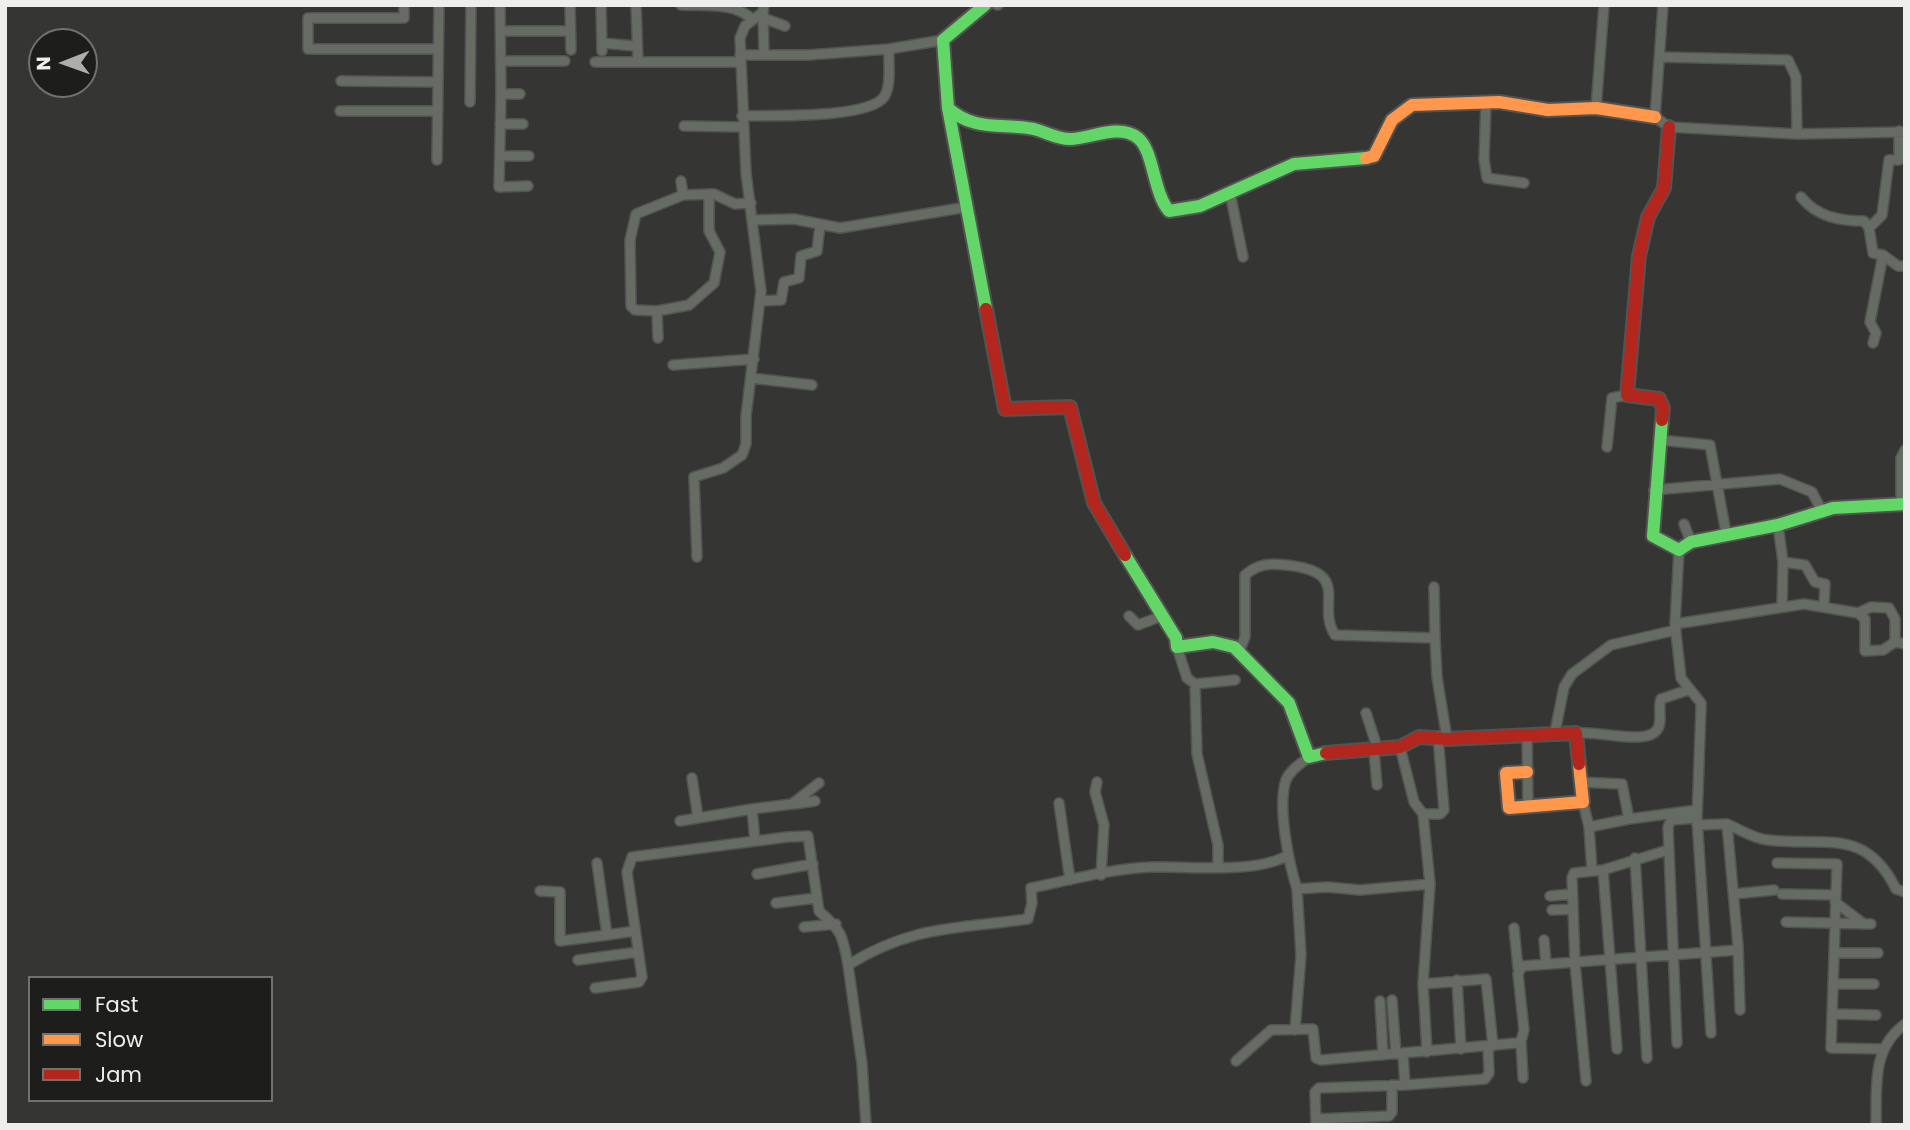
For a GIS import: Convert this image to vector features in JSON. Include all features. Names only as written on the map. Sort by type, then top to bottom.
[{"type":"street","points":[[404,5],[404,18],[308,18],[308,49],[438,49]]},
{"type":"street","points":[[437,160],[439,5]]},
{"type":"street","points":[[470,102],[471,5]]},
{"type":"street","points":[[500,5],[499,187],[528,186]]},
{"type":"street","points":[[570,5],[570,50]]},
{"type":"street","points":[[601,5],[602,47],[635,46]]},
{"type":"street","points":[[636,5],[638,61]]},
{"type":"street","points":[[681,5],[761,14],[785,26]]},
{"type":"street","points":[[595,62],[740,59],[764,55],[808,55],[889,49],[943,40],[985,5]]},
{"type":"street","points":[[1596,108],[1604,5]]},
{"type":"street","points":[[1656,117],[1663,5]]},
{"type":"street","points":[[761,14],[764,55]]},
{"type":"street","points":[[697,557],[694,477],[723,468],[743,455],[760,301],[760,269],[742,127],[740,59],[742,31],[761,14]]},
{"type":"street","points":[[500,31],[570,31]]},
{"type":"street","points":[[943,40],[948,108],[1005,409],[1070,407],[1094,503],[1149,589],[1176,638],[1187,678],[1195,684],[1235,680]]},
{"type":"street","points":[[742,116],[830,113],[872,107],[883,99],[888,90],[889,49]]},
{"type":"street","points":[[1660,57],[1788,60],[1796,77],[1797,134]]},
{"type":"street","points":[[501,61],[565,61]]},
{"type":"street","points":[[341,81],[438,82]]},
{"type":"street","points":[[501,94],[520,94]]},
{"type":"street","points":[[948,108],[963,122],[973,125],[1034,129],[1060,138],[1121,133],[1133,136],[1142,142],[1158,197],[1169,211],[1193,209],[1293,165],[1374,156],[1383,129],[1402,109],[1412,104],[1499,102],[1548,110],[1596,108],[1656,117],[1669,127],[1797,134],[1902,132],[1899,160],[1889,160],[1882,215],[1869,228]]},
{"type":"street","points":[[1486,104],[1484,159],[1487,178],[1524,183]]},
{"type":"street","points":[[340,111],[438,111]]},
{"type":"street","points":[[500,124],[523,124]]},
{"type":"street","points":[[684,126],[742,127]]},
{"type":"street","points":[[1627,395],[1639,256],[1648,217],[1664,188],[1669,127]]},
{"type":"street","points":[[500,156],[529,156]]},
{"type":"street","points":[[681,181],[683,195]]},
{"type":"street","points":[[1230,193],[1243,257]]},
{"type":"street","points":[[709,194],[710,237],[719,249],[720,256],[714,283],[689,305],[657,311],[635,310],[631,306],[631,227],[636,214],[683,195],[709,194],[736,204],[751,203]]},
{"type":"street","points":[[1801,197],[1810,208],[1831,218],[1864,222],[1869,228],[1873,253],[1883,255],[1898,266],[1905,266]]},
{"type":"street","points":[[754,220],[794,219],[839,228],[967,207]]},
{"type":"street","points":[[760,301],[781,300],[784,282],[799,278],[801,256],[817,251],[820,225]]},
{"type":"street","points":[[1873,343],[1875,333],[1870,322],[1883,255]]},
{"type":"street","points":[[657,311],[658,338]]},
{"type":"street","points":[[673,365],[754,359]]},
{"type":"street","points":[[751,378],[812,385]]},
{"type":"street","points":[[1607,447],[1612,398],[1627,395],[1659,399],[1663,408],[1654,490],[1653,536],[1679,550]]},
{"type":"street","points":[[1660,440],[1710,445],[1712,468],[1718,483],[1726,533]]},
{"type":"street","points":[[1679,550],[1691,542],[1726,533],[1778,525],[1833,508],[1903,504],[1901,458],[1905,450]]},
{"type":"street","points":[[1654,490],[1780,479],[1812,492],[1823,513]]},
{"type":"street","points":[[1684,524],[1691,542]]},
{"type":"street","points":[[1778,525],[1783,562],[1782,607]]},
{"type":"street","points":[[1679,550],[1676,627],[1681,678],[1701,703],[1697,818],[1710,1033]]},
{"type":"street","points":[[1783,562],[1805,565],[1815,582],[1825,584],[1825,605]]},
{"type":"street","points":[[1239,652],[1245,637],[1245,575],[1265,564],[1313,569],[1320,574],[1330,596],[1335,635],[1436,638]]},
{"type":"street","points":[[1423,814],[1440,814],[1444,810],[1443,738],[1437,677],[1434,587]]},
{"type":"street","points":[[1555,732],[1564,687],[1572,674],[1611,645],[1676,627],[1782,607],[1825,605],[1858,613],[1865,619],[1866,651],[1883,650],[1900,643],[1895,619],[1889,608],[1871,607],[1858,613]]},
{"type":"street","points":[[1129,616],[1138,625],[1162,616]]},
{"type":"street","points":[[1177,648],[1226,643],[1239,652],[1289,703],[1309,757]]},
{"type":"street","points":[[1195,684],[1197,754],[1218,845],[1218,866]]},
{"type":"street","points":[[1295,1030],[1301,955],[1297,889],[1287,856],[1285,783],[1293,771],[1309,757],[1339,751],[1400,747],[1419,737],[1576,733],[1591,730],[1601,735],[1652,734],[1658,730],[1661,699],[1688,690]]},
{"type":"street","points":[[1366,713],[1376,750],[1377,785]]},
{"type":"street","points":[[1576,733],[1579,782],[1589,827],[1592,871]]},
{"type":"street","points":[[1527,734],[1528,806]]},
{"type":"street","points":[[1400,747],[1414,802],[1423,814],[1430,884],[1423,984],[1427,1052]]},
{"type":"street","points":[[1527,772],[1508,771],[1508,808],[1583,802]]},
{"type":"street","points":[[692,778],[698,817]]},
{"type":"street","points":[[1097,782],[1095,792],[1104,825],[1101,875]]},
{"type":"street","points":[[1579,782],[1622,784],[1629,819]]},
{"type":"street","points":[[792,804],[819,783]]},
{"type":"street","points":[[680,821],[815,801]]},
{"type":"street","points":[[1059,803],[1070,880]]},
{"type":"street","points":[[752,809],[755,841]]},
{"type":"street","points":[[1677,1043],[1668,821],[1697,818]]},
{"type":"street","points":[[1589,827],[1629,819],[1697,818],[1727,824],[1766,840],[1843,841],[1870,855],[1889,873],[1896,889],[1905,892]]},
{"type":"street","points":[[1727,824],[1738,950],[1740,1010]]},
{"type":"street","points":[[595,988],[639,982],[642,977],[627,872],[632,857],[808,835],[819,911],[836,924],[844,938],[864,1074],[866,1125]]},
{"type":"street","points":[[1586,1081],[1575,963],[1572,874],[1603,870],[1668,850]]},
{"type":"street","points":[[848,965],[881,947],[936,928],[1028,919],[1032,903],[1031,888],[1152,867],[1269,863],[1287,856]]},
{"type":"street","points":[[1635,858],[1647,1058]]},
{"type":"street","points":[[597,863],[607,934]]},
{"type":"street","points":[[1777,863],[1837,864],[1831,1048],[1883,1049]]},
{"type":"street","points":[[757,874],[813,864]]},
{"type":"street","points":[[1603,870],[1617,1049]]},
{"type":"street","points":[[1297,889],[1327,887],[1360,890],[1430,884]]},
{"type":"street","points":[[540,891],[560,892],[560,941],[635,931]]},
{"type":"street","points":[[1734,894],[1778,892],[1836,898],[1867,924],[1786,922]]},
{"type":"street","points":[[1550,895],[1572,894]]},
{"type":"street","points":[[776,902],[816,898]]},
{"type":"street","points":[[1552,910],[1573,909]]},
{"type":"street","points":[[804,927],[836,924]]},
{"type":"street","points":[[1514,928],[1524,1030],[1521,1041],[1524,1078]]},
{"type":"street","points":[[1544,940],[1546,963]]},
{"type":"street","points":[[1518,968],[1546,963],[1738,950]]},
{"type":"street","points":[[578,960],[638,952]]},
{"type":"street","points":[[1834,953],[1878,953]]},
{"type":"street","points":[[1381,1117],[1316,1122],[1315,1092],[1319,1087],[1405,1085],[1485,1079],[1489,1073],[1487,981],[1482,977],[1423,984]]},
{"type":"street","points":[[1457,979],[1461,1049]]},
{"type":"street","points":[[1833,984],[1874,984]]},
{"type":"street","points":[[1392,1000],[1405,1085]]},
{"type":"street","points":[[1380,1001],[1383,1055]]},
{"type":"street","points":[[1832,1014],[1876,1015]]},
{"type":"street","points":[[1876,1125],[1877,1063],[1883,1049],[1905,1024]]},
{"type":"street","points":[[1236,1061],[1271,1030],[1312,1029],[1316,1058],[1321,1060],[1461,1049],[1521,1041]]},
{"type":"street","points":[[1368,1125],[1392,1112],[1392,1085]]},
{"type":"traffic: fast","points":[[985,5],[943,40],[948,108],[986,309]]},
{"type":"traffic: fast","points":[[948,108],[958,116],[978,124],[1034,129],[1065,139],[1113,132],[1130,134],[1143,144],[1169,211],[1200,206],[1294,164],[1366,158]]},
{"type":"traffic: fast","points":[[1662,420],[1653,536],[1679,550],[1691,542],[1778,525],[1833,508],[1905,504]]},
{"type":"traffic: fast","points":[[1125,555],[1176,638],[1177,647],[1213,642],[1234,647],[1289,703],[1309,757],[1326,753]]},
{"type":"traffic: slow","points":[[1366,158],[1374,156],[1392,120],[1412,105],[1499,102],[1548,110],[1596,108],[1655,117]]},
{"type":"traffic: slow","points":[[1527,772],[1506,773],[1509,808],[1583,802],[1579,764]]},
{"type":"traffic: jam","points":[[1662,420],[1663,408],[1659,399],[1627,395],[1639,256],[1648,217],[1664,188],[1669,127]]},
{"type":"traffic: jam","points":[[986,309],[1005,409],[1070,407],[1094,503],[1125,555]]},
{"type":"traffic: jam","points":[[1326,753],[1400,747],[1419,737],[1447,739],[1576,733],[1579,764]]}]
